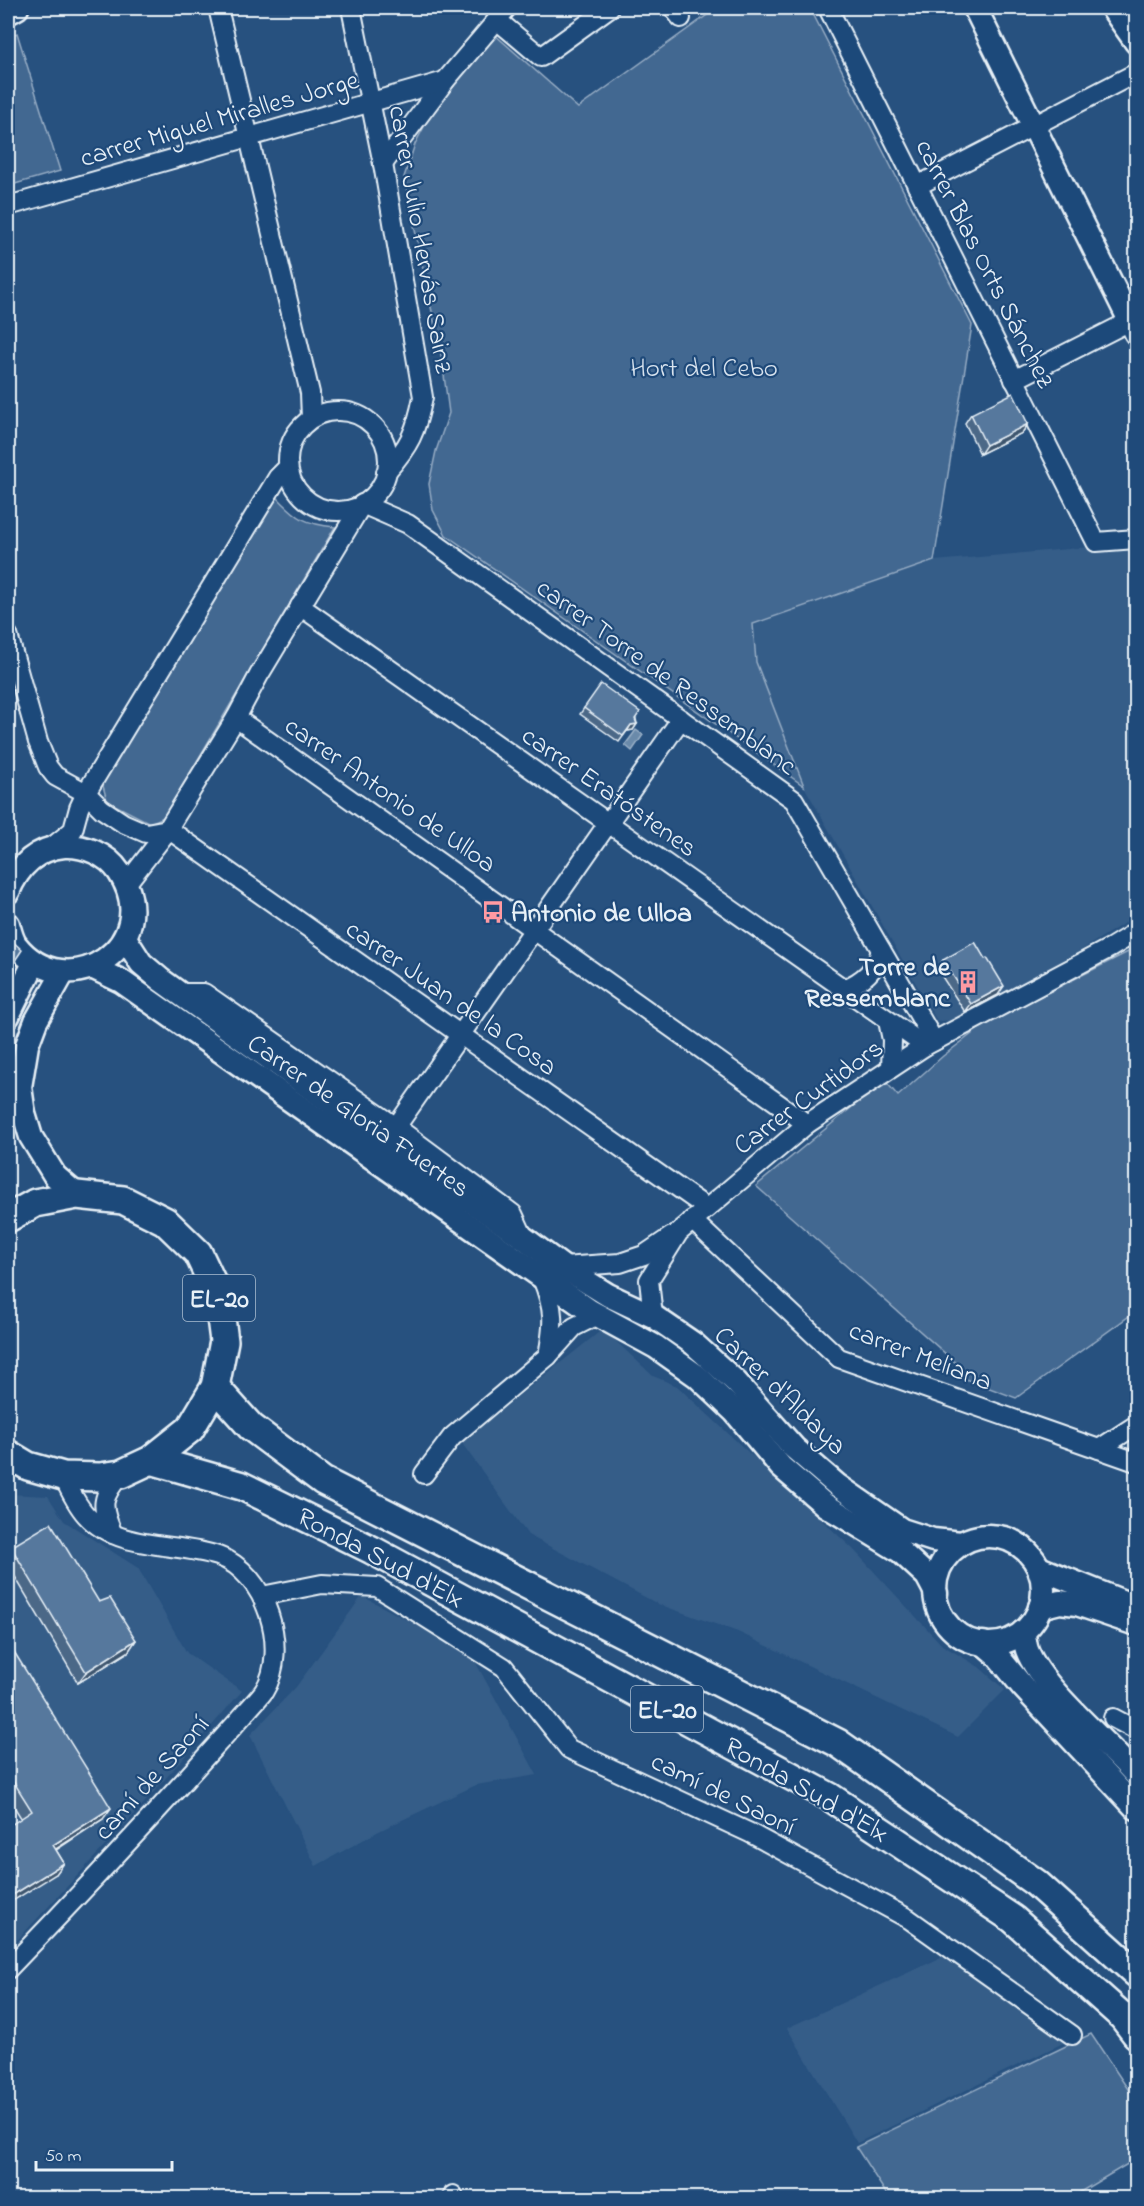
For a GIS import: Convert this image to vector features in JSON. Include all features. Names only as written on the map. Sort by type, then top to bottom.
[{"type":"highway","name":"EL-20","points":[[8,1218],[35,1203],[77,1194],[123,1200],[165,1221],[198,1254],[218,1295],[224,1341],[215,1387],[190,1429],[151,1460],[121,1474],[100,1477],[63,1476],[28,1466],[8,1454]]},
{"type":"highway","name":"Ronda Sud d'Elx","points":[[215,1387],[250,1427],[323,1481],[838,1743],[1036,1883],[1137,1972]]},
{"type":"highway","name":"Ronda Sud d'Elx","points":[[151,1460],[242,1486],[372,1550],[830,1797],[1013,1919],[1122,2017],[1137,2034]]},
{"type":"main road","points":[[8,13],[17,8]]},
{"type":"main road","points":[[975,8],[1135,324]]},
{"type":"main road","points":[[1112,8],[1135,40]]},
{"type":"main road","points":[[8,924],[15,944],[34,963],[63,973],[94,968],[112,956],[125,938],[131,920],[132,901],[127,884],[114,864],[96,851],[74,846],[52,848],[31,857],[10,880]]},
{"type":"main road","name":"Carrer de Gloria Fuertes","points":[[125,938],[141,963],[180,993],[384,1142],[563,1267]]},
{"type":"main road","points":[[8,1016],[34,963]]},
{"type":"main road","name":"Carrer de Gloria Fuertes","points":[[94,968],[121,981],[594,1313]]},
{"type":"main road","points":[[63,973],[36,1021],[27,1045],[20,1087],[24,1114],[31,1137],[55,1176],[77,1194]]},
{"type":"main road","name":"Carrer d'Aldaya","points":[[563,1267],[608,1295],[653,1316],[694,1344],[736,1382],[794,1448],[837,1485],[902,1530],[933,1540],[961,1543]]},
{"type":"main road","name":"Carrer d'Aldaya","points":[[594,1313],[656,1347],[697,1376],[735,1412],[781,1467],[825,1505],[900,1551],[927,1576],[936,1593]]},
{"type":"main road","points":[[991,1535],[1006,1538],[1020,1545],[1031,1555],[1039,1568],[1043,1581],[1043,1594],[1034,1621],[1023,1632],[1004,1641],[983,1643],[956,1632],[945,1621],[936,1593],[937,1578],[942,1564],[961,1543],[975,1537],[991,1535]]},
{"type":"main road","points":[[1039,1568],[1137,1607]]},
{"type":"main road","points":[[1040,1607],[1060,1602],[1077,1604],[1137,1624]]},
{"type":"main road","points":[[1023,1632],[1027,1650],[1058,1694],[1133,1765]]},
{"type":"main road","points":[[983,1643],[1137,1808]]},
{"type":"street","points":[[218,8],[310,393],[311,418]]},
{"type":"street","name":"carrer Julio Hervás Sainz","points":[[351,8],[383,164],[423,397],[417,429],[404,452],[386,472]]},
{"type":"street","points":[[383,164],[445,81],[502,14],[541,57],[609,8]]},
{"type":"street","name":"carrer Blas Orts Sánchez","points":[[828,8],[1096,542],[1137,539]]},
{"type":"street","points":[[1128,8],[1135,40]]},
{"type":"street","points":[[917,186],[1137,73]]},
{"type":"street","name":"carrer Miguel Miralles Jorge","points":[[8,206],[445,81]]},
{"type":"street","points":[[1014,380],[1135,324]]},
{"type":"street","points":[[127,884],[168,829],[237,718],[258,675],[300,606],[362,505],[378,491],[386,472],[387,451],[378,432],[361,416],[345,411],[328,411],[311,418],[294,436],[288,452],[288,467],[297,490],[315,506],[335,511],[362,505]]},
{"type":"street","points":[[52,848],[73,830],[86,793],[278,477],[288,467]]},
{"type":"street","name":"carrer Torre de Ressemblanc","points":[[362,505],[408,524],[794,800],[881,950],[930,1044]]},
{"type":"street","name":"carrer Eratóstenes","points":[[300,606],[888,1021],[930,1044]]},
{"type":"street","points":[[8,635],[38,742],[48,767],[55,776],[86,793],[102,809],[116,818],[146,833],[168,829]]},
{"type":"street","name":"carrer Antonio de Ulloa","points":[[237,718],[807,1124]]},
{"type":"street","points":[[396,1127],[681,719]]},
{"type":"street","name":"carrer Juan de la Cosa","points":[[168,829],[707,1208]]},
{"type":"street","name":"Carrer Curtidors","points":[[563,1267],[620,1263],[644,1255],[686,1226],[807,1124],[891,1068],[930,1044],[1137,932]]},
{"type":"street","points":[[844,989],[868,975],[878,963],[881,950]]},
{"type":"street","name":"Carrer de Gloria Fuertes","points":[[180,993],[204,993],[396,1127],[513,1214],[524,1238]]},
{"type":"street","points":[[888,1021],[892,1040],[891,1068]]},
{"type":"street","name":"Carrer Curtidors","points":[[653,1316],[649,1280],[686,1226]]},
{"type":"street","name":"carrer Meliana","points":[[686,1226],[839,1358],[1137,1462]]},
{"type":"street","points":[[542,1278],[551,1300],[554,1324],[548,1356]]},
{"type":"street","points":[[424,1474],[452,1437],[548,1356],[574,1327],[594,1313]]},
{"type":"street","points":[[1099,1449],[1137,1425]]},
{"type":"street","points":[[113,1534],[104,1507],[108,1489],[121,1474]]},
{"type":"street","points":[[63,1476],[85,1515],[101,1529],[113,1534]]},
{"type":"street","name":"camí de Saoní","points":[[8,1969],[123,1848],[264,1690],[273,1662],[273,1630],[262,1596],[250,1577],[237,1565],[219,1556],[113,1534]]},
{"type":"street","name":"camí de Saoní","points":[[262,1596],[322,1584],[377,1587],[504,1667],[569,1749],[750,1833],[909,1919],[1072,2035]]},
{"type":"street","points":[[1113,1718],[1137,1730]]},
{"type":"shaded area","points":[[1136,543],[1136,916],[968,1020],[937,1021],[804,786],[756,662],[753,624],[934,561]]},
{"type":"shaded area","points":[[636,730],[643,735],[632,751],[625,745]]},
{"type":"shaded area","points":[[603,1329],[653,1376],[677,1386],[853,1549],[942,1645],[979,1667],[1005,1690],[958,1737],[738,1632],[658,1604],[528,1535],[461,1442]]},
{"type":"shaded area","points":[[8,1494],[48,1496],[64,1521],[138,1568],[187,1653],[242,1691],[131,1818],[8,1950]]},
{"type":"shaded area","points":[[362,1596],[471,1654],[537,1775],[476,1785],[379,1831],[316,1866],[250,1735],[296,1687]]},
{"type":"shaded area","points":[[949,1954],[1065,2042],[857,2143],[787,2028]]},
{"type":"green space","name":"Hort del Cebo","points":[[717,8],[810,8],[972,325],[934,561],[753,624],[756,662],[804,786],[446,535],[433,510],[429,484],[436,451],[449,413],[442,360],[404,177],[415,144],[435,106],[494,34],[578,108]]},
{"type":"green space","points":[[17,33],[60,171],[8,186],[8,38]]},
{"type":"green space","points":[[277,497],[303,519],[335,527],[164,817],[150,823],[107,801],[102,782]]},
{"type":"green space","points":[[1136,948],[1136,1311],[1016,1398],[960,1377],[957,1364],[756,1186],[874,1089],[886,1082],[898,1096],[943,1056],[985,1024]]},
{"type":"green space","points":[[1091,2034],[1136,2101],[1136,2159],[1070,2198],[889,2198],[856,2147]]},
{"type":"building","points":[[1013,393],[1028,424],[986,445],[971,414]]},
{"type":"building","points":[[601,684],[640,712],[635,719],[637,724],[631,725],[623,736],[584,708]]},
{"type":"building","points":[[8,937],[22,950],[8,971]]},
{"type":"building","name":"Torre de Ressemblanc","points":[[975,942],[1004,986],[971,1004],[943,960]]},
{"type":"building","points":[[51,1523],[99,1602],[110,1598],[136,1640],[86,1672],[11,1547]]},
{"type":"building","points":[[8,1642],[111,1808],[53,1845],[64,1863],[8,1898],[8,1827],[32,1811],[8,1773]]},
{"type":"place","name":"Antonio de Ulloa","points":[[493,912]]},
{"type":"place","name":"Torre de Ressemblanc","points":[[968,982]]}]
